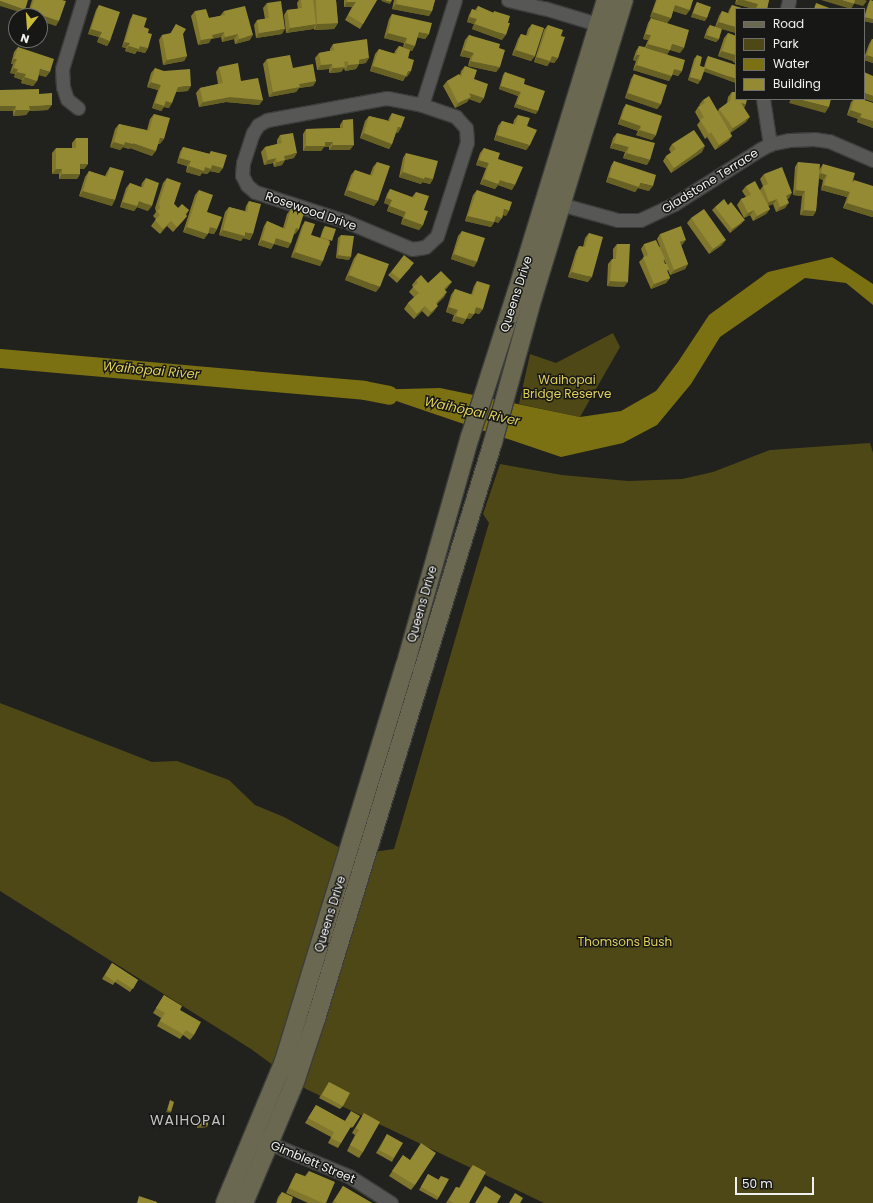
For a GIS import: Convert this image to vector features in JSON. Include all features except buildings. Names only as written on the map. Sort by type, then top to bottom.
[{"type":"main road","name":"Queens Drive","points":[[606,0],[607,27]]},
{"type":"main road","name":"Queens Drive","points":[[244,1203],[284,1061],[404,666],[470,437],[553,202],[607,27],[624,0]]},
{"type":"main road","name":"Queens Drive","points":[[225,1203],[296,1079],[316,1019],[493,442],[505,400],[553,202]]},
{"type":"main road","points":[[404,666],[423,672]]},
{"type":"street","points":[[78,108],[67,99],[63,87],[62,69],[83,0]]},
{"type":"street","points":[[422,105],[455,0]]},
{"type":"street","points":[[508,0],[544,8],[607,27]]},
{"type":"street","name":"Rosewood Drive","points":[[387,98],[422,105],[456,117],[466,128],[467,142],[437,236],[425,247],[412,249],[345,221],[255,192],[247,185],[242,175],[243,163],[253,133],[258,125],[267,120],[387,98]]},
{"type":"street","points":[[763,100],[770,144]]},
{"type":"street","name":"Gladstone Terrace","points":[[553,202],[618,220],[640,220],[662,211],[740,161],[770,144],[802,139],[829,141],[873,160]]},
{"type":"street","name":"Gimblett Street","points":[[261,1140],[349,1176],[392,1203]]},
{"type":"green space","name":"Waihopai Bridge Reserve","points":[[613,333],[620,347],[580,417],[519,404],[530,354],[556,363]]},
{"type":"green space","name":"Thomsons Bush","points":[[870,443],[873,453],[873,1203],[544,1203],[306,1089],[251,1049],[0,891],[0,703],[152,762],[177,761],[229,780],[255,805],[284,817],[353,855],[394,849],[489,523],[483,514],[500,464],[562,475],[628,481],[682,479],[713,472],[770,450]]},
{"type":"water","points":[[832,257],[873,284],[873,305],[846,283],[805,278],[720,337],[691,384],[657,425],[623,443],[561,457],[364,390],[440,388],[580,417],[621,411],[656,391],[678,362],[709,315],[768,272]]},
{"type":"waterway","name":"Waihōpai River","points":[[0,358],[364,390],[389,395]]},
{"type":"district","name":"WAIHOPAI","points":[[188,1120]]}]
